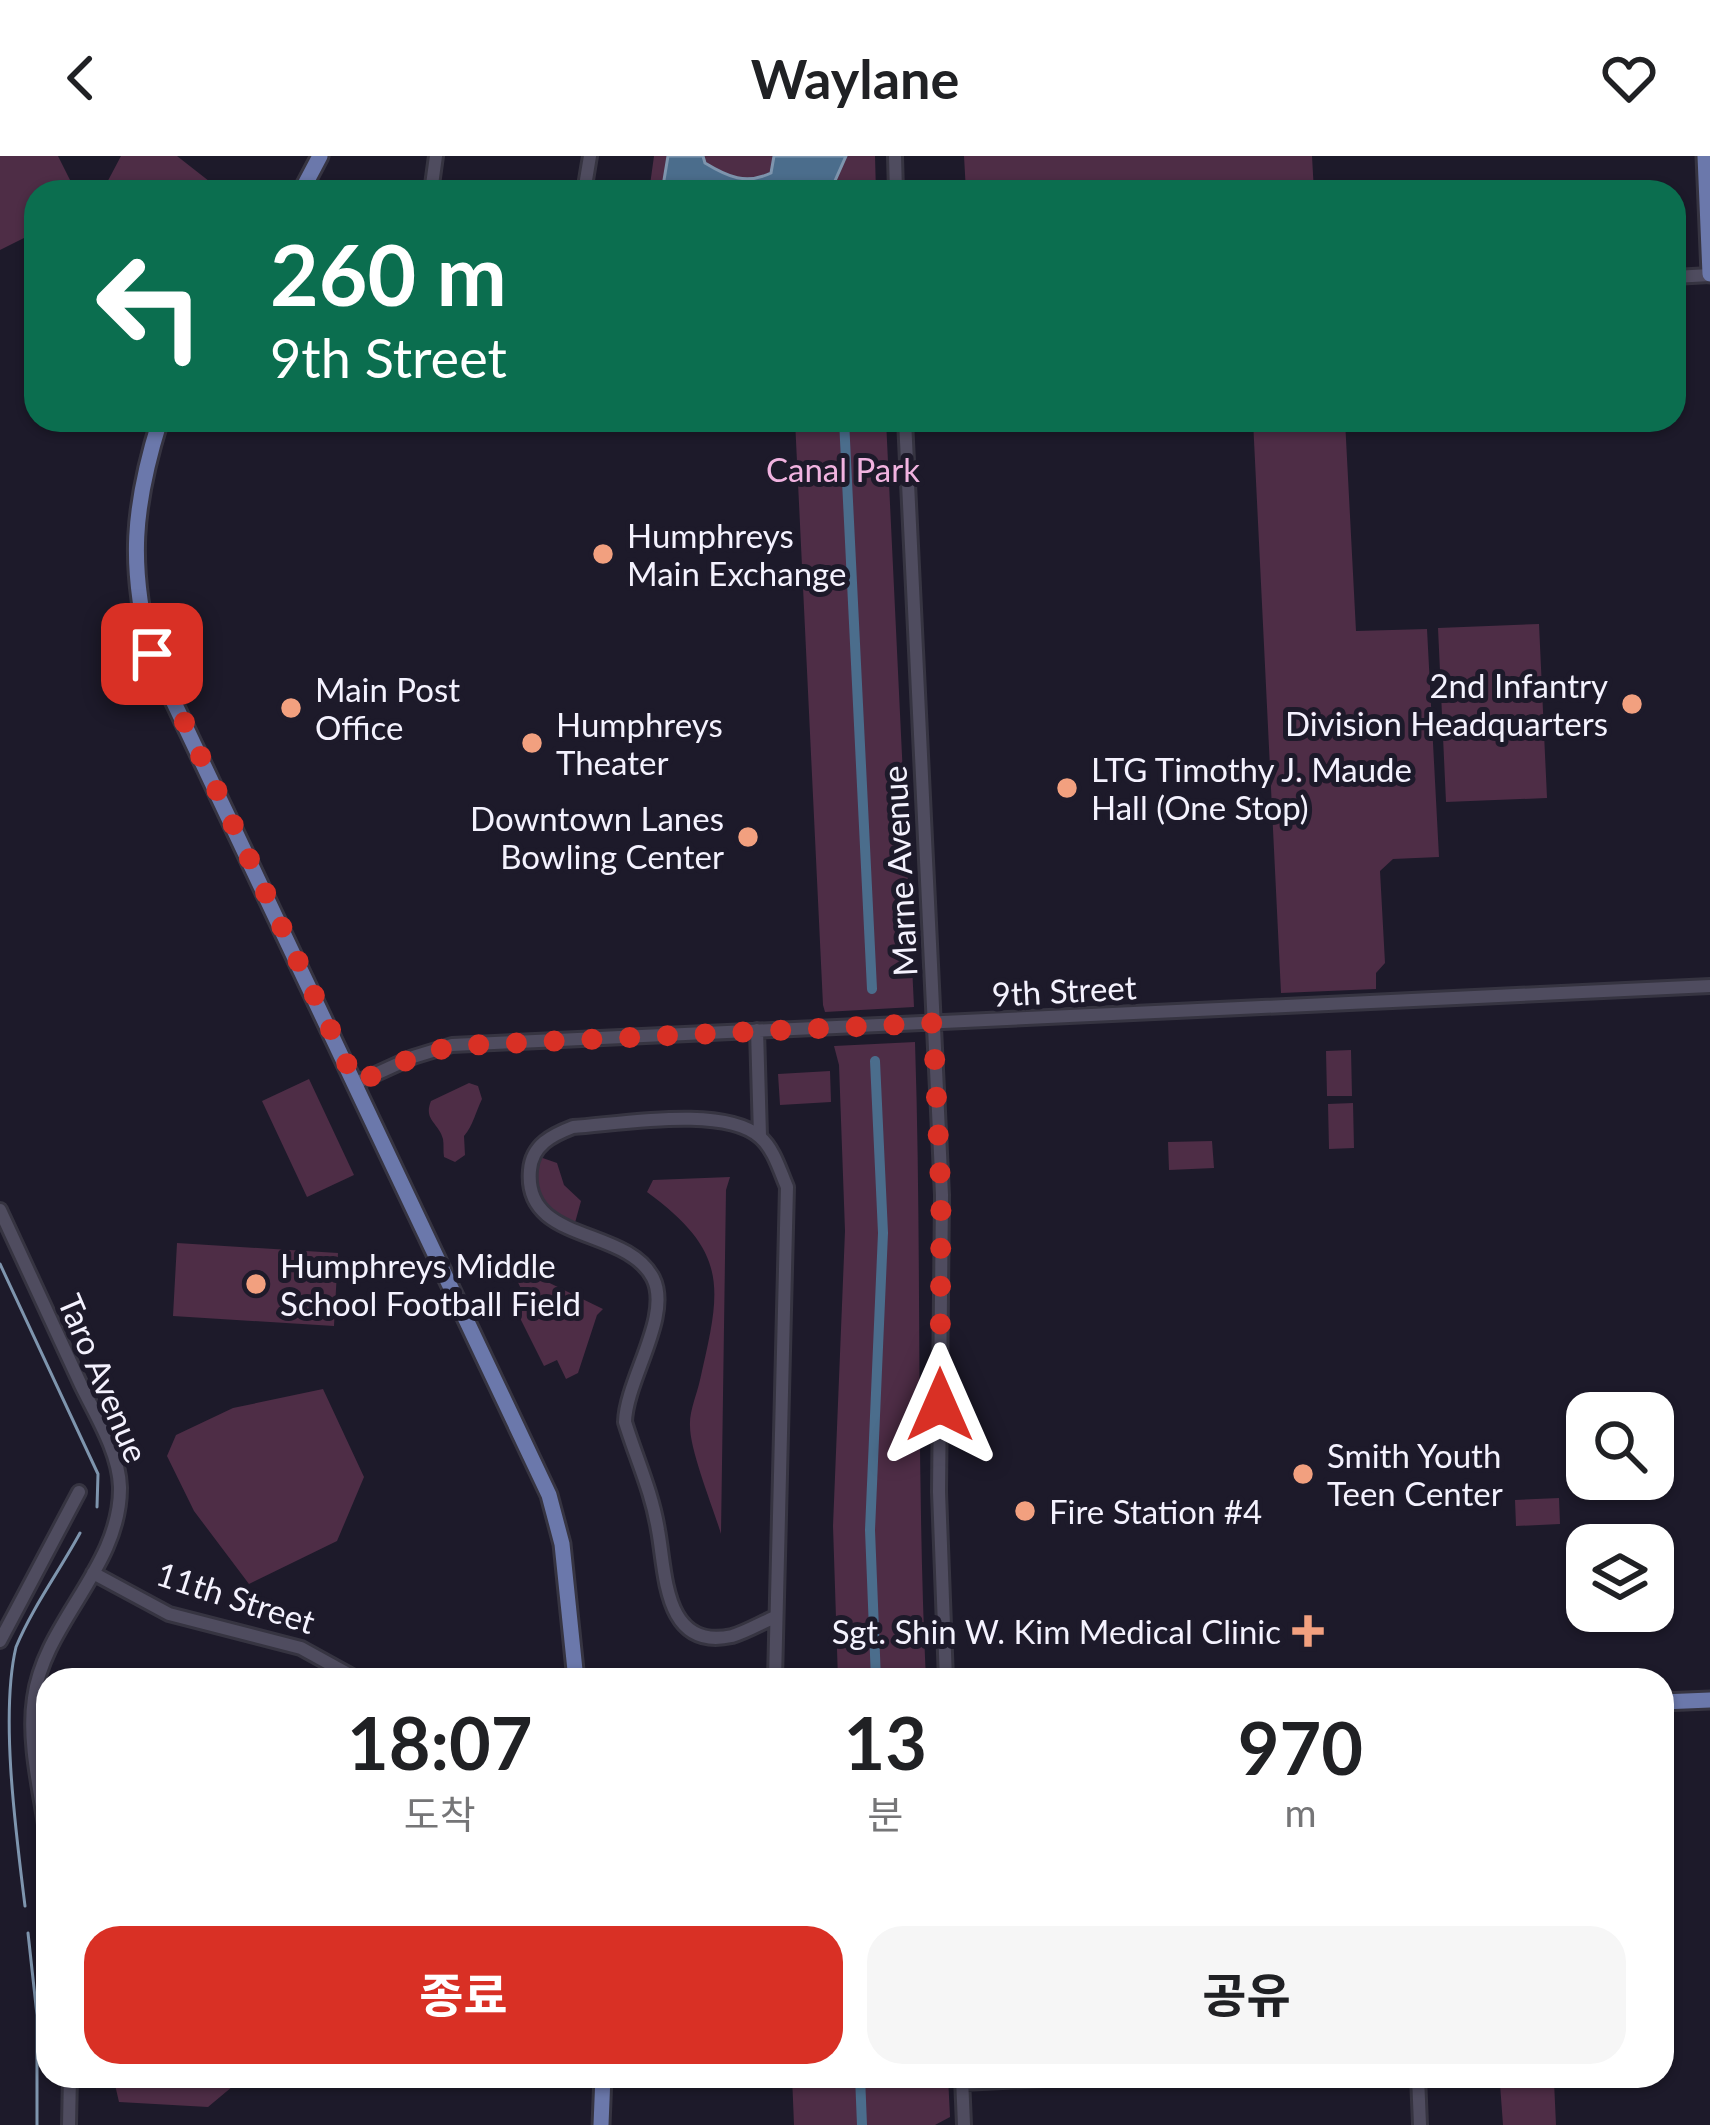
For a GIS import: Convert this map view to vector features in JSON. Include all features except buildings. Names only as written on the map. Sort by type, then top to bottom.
[{"type":"main road","points":[[1705,156],[1710,274]]},
{"type":"main road","points":[[157,432],[138,502],[134,547],[140,610],[152,654],[549,1495],[562,1544],[575,1668]]},
{"type":"main road","points":[[1674,1702],[1710,1700]]},
{"type":"main road","points":[[601,2125],[603,2088]]},
{"type":"street","name":"Marne Avenue","points":[[905,432],[941,1195],[939,1492],[946,1668]]},
{"type":"street","name":"9th Street","points":[[356,1083],[452,1046],[1710,986]]},
{"type":"street","points":[[757,1030],[760,1136],[788,1187],[775,1668]]},
{"type":"street","points":[[760,1136],[724,1121],[703,1119],[573,1127],[542,1143],[534,1155],[530,1182],[531,1194],[544,1214],[629,1252],[654,1280],[656,1316],[626,1405],[626,1422],[658,1528],[669,1603],[688,1627],[708,1636],[731,1636],[775,1617]]},
{"type":"street","name":"Taro Avenue","points":[[0,1210],[116,1462],[120,1480],[116,1519],[43,1668]]},
{"type":"street","points":[[0,1641],[79,1492]]},
{"type":"street","name":"11th Street","points":[[93,1573],[170,1614],[301,1648],[337,1668]]},
{"type":"street","points":[[69,2125],[70,2088]]},
{"type":"street","points":[[962,2088],[964,2125]]},
{"type":"street","points":[[1418,2088],[1420,2125]]},
{"type":"green space","points":[[0,156],[58,156],[70,180],[24,180],[24,238],[0,250]]},
{"type":"green space","points":[[121,156],[177,156],[208,180],[108,180]]},
{"type":"green space","points":[[654,156],[875,156],[876,180],[651,180]]},
{"type":"green space","points":[[964,156],[1312,156],[1313,180],[965,180]]},
{"type":"green space","name":"Canal Park","points":[[796,432],[887,432],[914,1007],[825,1012]]},
{"type":"green space","points":[[1254,432],[1346,432],[1356,631],[1427,629],[1439,857],[1393,859],[1380,871],[1385,963],[1376,973],[1376,989],[1281,993]]},
{"type":"green space","points":[[1539,624],[1547,798],[1446,802],[1438,628]]},
{"type":"green space","points":[[915,1042],[926,1668],[838,1668],[833,1526],[845,1231],[839,1065],[834,1046]]},
{"type":"green space","points":[[1351,1050],[1352,1096],[1327,1096],[1326,1051]]},
{"type":"green space","points":[[830,1071],[831,1102],[780,1105],[778,1074]]},
{"type":"green space","points":[[309,1079],[354,1175],[307,1197],[262,1101]]},
{"type":"green space","points":[[469,1083],[478,1086],[482,1099],[464,1136],[465,1155],[455,1162],[444,1157],[443,1139],[429,1107],[431,1101]]},
{"type":"green space","points":[[1353,1103],[1354,1148],[1329,1149],[1328,1104]]},
{"type":"green space","points":[[1212,1141],[1214,1168],[1169,1170],[1168,1142]]},
{"type":"green space","points":[[534,1155],[557,1163],[564,1185],[581,1201],[573,1230],[536,1205]]},
{"type":"green space","points":[[730,1177],[726,1190],[721,1534],[690,1426],[712,1320],[713,1274],[693,1234],[647,1192],[653,1180]]},
{"type":"green space","name":"Humphreys Middle School Football Field","points":[[177,1243],[338,1253],[334,1326],[173,1316]]},
{"type":"green space","points":[[527,1272],[603,1309],[578,1373],[566,1379],[557,1360],[544,1366],[515,1308],[527,1302],[516,1278]]},
{"type":"green space","points":[[323,1389],[364,1477],[337,1541],[249,1584],[194,1511],[167,1456],[176,1435],[233,1408]]},
{"type":"green space","points":[[1559,1498],[1560,1524],[1516,1526],[1515,1500]]},
{"type":"green space","points":[[116,2088],[231,2088],[208,2107],[119,2102]]},
{"type":"green space","points":[[792,2088],[949,2088],[950,2117],[935,2125],[794,2125]]},
{"type":"green space","points":[[1500,2088],[1554,2088],[1556,2125],[1503,2125]]},
{"type":"water","points":[[668,156],[703,156],[713,168],[745,179],[771,173],[774,156],[846,156],[835,180],[664,180]]},
{"type":"waterway","points":[[845,432],[872,989]]},
{"type":"waterway","points":[[875,1061],[883,1233],[870,1530],[876,1668]]},
{"type":"waterway","points":[[0,1264],[98,1474],[97,1507]]},
{"type":"waterway","points":[[25,1906],[11,1775],[11,1675],[23,1632],[80,1533]]},
{"type":"waterway","points":[[28,1933],[36,2006]]},
{"type":"waterway","points":[[37,2088],[37,2125]]},
{"type":"waterway","points":[[860,2088],[862,2125]]},
{"type":"place","name":"Humphreys Main Exchange","points":[[603,554]]},
{"type":"place","name":"2nd Infantry Division Headquarters","points":[[1632,704]]},
{"type":"place","name":"Main Post Office","points":[[291,708]]},
{"type":"place","name":"Humphreys Theater","points":[[532,743]]},
{"type":"place","name":"LTG Timothy J. Maude Hall (One Stop)","points":[[1067,788]]},
{"type":"place","name":"Downtown Lanes Bowling Center","points":[[748,837]]},
{"type":"place","name":"Humphreys Middle School Football Field","points":[[256,1284]]},
{"type":"place","name":"Smith Youth Teen Center","points":[[1303,1474]]},
{"type":"place","name":"Fire Station #4","points":[[1025,1511]]},
{"type":"place","name":"Sgt. Shin W. Kim Medical Clinic","points":[[1308,1631]]},
{"type":"route","points":[[152,654],[356,1083],[452,1046],[933,1023],[941,1195],[940,1405]]}]
